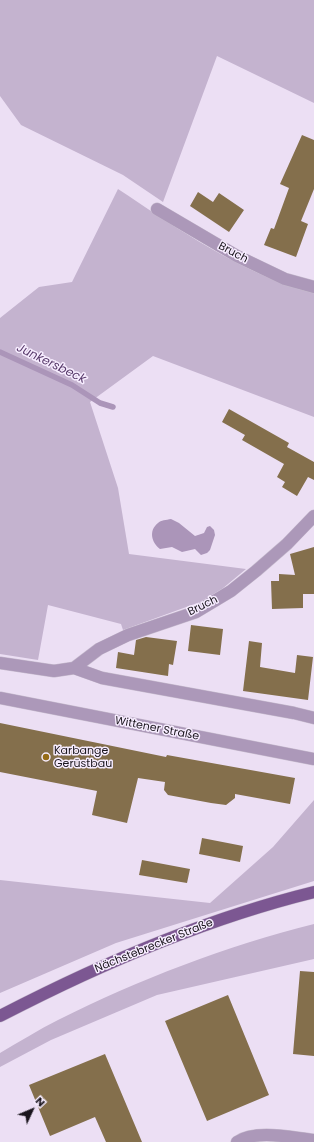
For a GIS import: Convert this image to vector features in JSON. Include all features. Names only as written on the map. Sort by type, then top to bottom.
[{"type":"main road","name":"Nächstebrecker Straße","points":[[0,1016],[63,984],[123,957],[199,927],[314,892]]},
{"type":"street","name":"Bruch","points":[[157,209],[237,256],[286,279],[314,287]]},
{"type":"street","name":"Bruch","points":[[74,668],[99,649],[128,635],[196,612],[231,591],[287,544],[314,516]]},
{"type":"street","name":"Bruch","points":[[0,663],[54,671],[74,668],[102,678],[286,711],[314,718]]},
{"type":"street","name":"Wittener Straße","points":[[0,698],[314,759]]},
{"type":"street","points":[[237,1142],[242,1139],[258,1136],[314,1140]]},
{"type":"shaded area","points":[[0,0],[314,0],[314,103],[217,56],[163,202],[123,175],[21,125],[0,96]]},
{"type":"shaded area","points":[[118,189],[158,216],[220,254],[263,275],[314,293],[314,417],[153,356],[90,402],[118,488],[129,554],[246,569],[222,589],[200,602],[123,630],[121,624],[48,605],[38,660],[0,654],[0,318],[39,287],[72,282]]},
{"type":"shaded area","points":[[171,519],[179,523],[195,536],[204,533],[207,527],[210,526],[214,530],[215,535],[210,550],[201,555],[195,549],[182,552],[172,547],[160,549],[153,540],[153,530],[159,522]]},
{"type":"shaded area","points":[[314,800],[314,881],[116,943],[0,993],[0,880],[210,903],[273,847]]},
{"type":"shaded area","points":[[314,924],[314,959],[157,995],[51,1040],[0,1067],[0,1053],[36,1032],[89,1005],[152,977],[216,953]]},
{"type":"building","points":[[302,135],[314,140],[314,189],[301,221],[308,224],[296,257],[264,245],[271,228],[274,229],[289,188],[280,184]]},
{"type":"building","points":[[198,192],[213,202],[219,193],[244,210],[229,232],[190,206]]},
{"type":"building","points":[[229,409],[289,443],[287,447],[314,462],[314,480],[308,477],[297,496],[282,487],[285,482],[277,477],[284,464],[242,440],[245,435],[222,422]]},
{"type":"building","points":[[314,547],[314,594],[303,594],[303,608],[272,609],[271,581],[279,581],[279,574],[295,575],[290,554]]},
{"type":"building","points":[[191,625],[223,629],[220,655],[188,651]]},
{"type":"building","points":[[146,637],[177,641],[173,665],[169,664],[168,676],[116,668],[118,652],[134,655],[136,640]]},
{"type":"building","points":[[249,641],[262,643],[260,667],[295,673],[297,655],[313,657],[308,700],[243,691]]},
{"type":"building","points":[[0,723],[166,757],[167,755],[295,778],[290,804],[235,794],[235,798],[226,805],[211,803],[168,795],[164,790],[165,782],[138,778],[127,823],[92,815],[97,791],[0,772]]},
{"type":"building","points":[[202,838],[243,846],[240,862],[199,854]]},
{"type":"building","points":[[142,860],[190,869],[187,883],[139,875]]},
{"type":"building","points":[[300,971],[314,972],[314,1056],[293,1054]]},
{"type":"building","points":[[228,995],[269,1095],[207,1121],[165,1021]]},
{"type":"building","points":[[105,1054],[142,1142],[106,1142],[95,1117],[50,1136],[29,1085]]},
{"type":"waterway","name":"Junkersbeck","points":[[0,352],[72,385],[100,403],[113,407]]},
{"type":"place","name":"Karbange Gerüstbau","points":[[46,757]]}]
